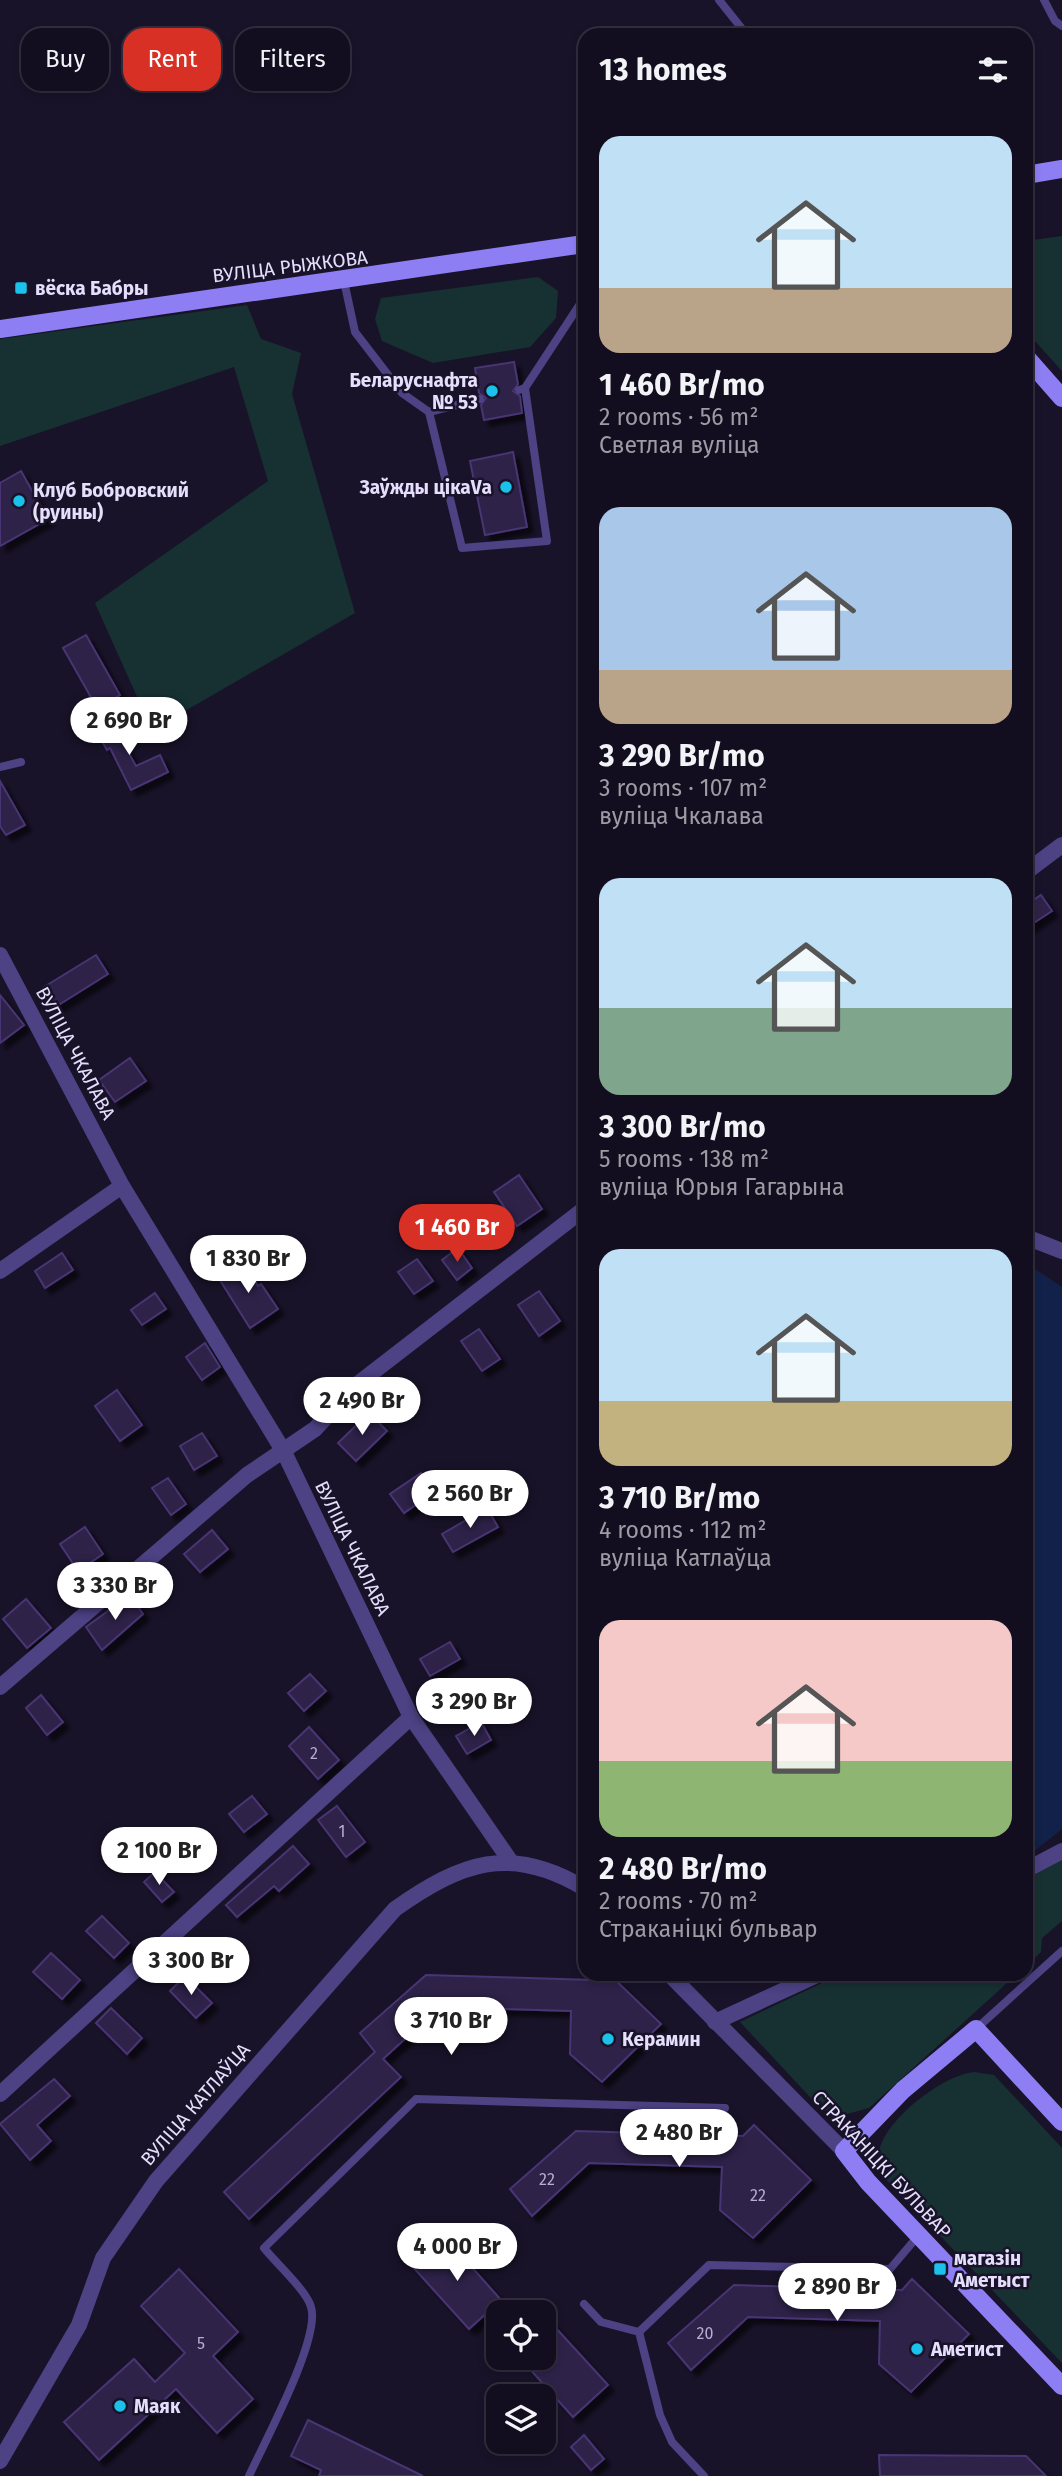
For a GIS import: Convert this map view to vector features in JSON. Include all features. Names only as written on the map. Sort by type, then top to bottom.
[{"type":"main road","points":[[1033,174],[1062,169]]},
{"type":"main road","name":"ВУЛІЦА РЫЖКОВА","points":[[0,329],[217,295],[344,282],[578,245]]},
{"type":"main road","points":[[1033,365],[1062,398]]},
{"type":"main road","points":[[844,2151],[903,2090],[976,2029],[1062,2122]]},
{"type":"main road","name":"СТРАКАНІЦКІ БУЛЬВАР","points":[[844,2151],[868,2182],[1062,2386]]},
{"type":"street","points":[[1033,867],[1062,845]]},
{"type":"street","name":"ВУЛІЦА ЧКАЛАВА","points":[[0,955],[122,1186],[284,1452],[411,1717],[511,1862]]},
{"type":"street","points":[[0,1271],[122,1186]]},
{"type":"street","points":[[0,1686],[247,1475],[315,1429],[355,1386],[578,1214]]},
{"type":"street","points":[[1033,1240],[1062,1251]]},
{"type":"street","points":[[0,2094],[411,1717]]},
{"type":"street","points":[[1033,1866],[1062,1851]]},
{"type":"street","points":[[511,1862],[554,1870],[578,1884]]},
{"type":"street","name":"ВУЛІЦА КАТЛАЎЦА","points":[[0,2461],[79,2325],[103,2258],[156,2180],[395,1909],[433,1882],[469,1867],[511,1862]]},
{"type":"street","name":"СТРАКАНІЦКІ БУЛЬВАР","points":[[676,1981],[844,2151]]},
{"type":"street","points":[[715,2022],[804,1981]]},
{"type":"lane","points":[[719,0],[741,28]]},
{"type":"lane","points":[[1044,0],[1055,21],[1062,26]]},
{"type":"lane","points":[[344,282],[355,332],[402,393],[429,412],[463,548],[547,541],[522,389],[578,307]]},
{"type":"lane","points":[[429,412],[480,399]]},
{"type":"lane","points":[[0,767],[21,762]]},
{"type":"lane","points":[[1033,1977],[1062,1951]]},
{"type":"lane","points":[[976,2029],[1029,1981]]},
{"type":"lane","points":[[248,2476],[295,2377],[313,2327],[311,2305],[264,2248],[416,2099],[725,2108]]},
{"type":"lane","points":[[639,2332],[709,2265],[890,2269],[920,2234]]},
{"type":"lane","points":[[584,2304],[601,2322],[639,2332]]},
{"type":"lane","points":[[639,2332],[660,2415],[672,2442],[704,2476]]},
{"type":"green space","points":[[1062,236],[1062,371],[1033,339],[1033,240]]},
{"type":"green space","points":[[538,277],[558,291],[556,318],[530,347],[433,363],[382,341],[375,319],[381,298]]},
{"type":"green space","points":[[247,305],[261,339],[301,353],[292,394],[355,613],[152,730],[95,603],[268,481],[234,367],[0,446],[0,339]]},
{"type":"green space","points":[[1062,1858],[1062,1921],[1042,1938],[1041,1952],[1033,1959],[1033,1876]]},
{"type":"green space","points":[[826,1981],[1009,1981],[869,2108],[847,2114],[822,2110],[740,2022]]},
{"type":"green space","points":[[974,2072],[994,2075],[1062,2148],[1062,2363],[881,2174],[880,2146],[897,2120],[935,2088]]},
{"type":"water","points":[[1033,1268],[1062,1287],[1062,1829],[1033,1852]]},
{"type":"building","points":[[514,362],[518,384],[513,391],[520,396],[522,413],[484,420],[481,405],[486,398],[479,393],[475,368]]},
{"type":"building","points":[[513,452],[527,527],[485,535],[470,461]]},
{"type":"building","name":"Клуб Бобровский (руины)","points":[[21,471],[48,519],[0,546],[0,483]]},
{"type":"building","points":[[86,635],[120,695],[97,708],[63,648]]},
{"type":"building","points":[[108,716],[136,766],[160,755],[168,772],[131,790],[110,748],[107,750],[93,725]]},
{"type":"building","points":[[0,781],[25,825],[6,835],[0,826]]},
{"type":"building","points":[[1041,895],[1052,911],[1033,923],[1033,900]]},
{"type":"building","points":[[96,955],[108,974],[57,1006],[44,987]]},
{"type":"building","points":[[0,995],[24,1025],[0,1043]]},
{"type":"building","points":[[130,1058],[146,1081],[115,1102],[99,1080]]},
{"type":"building","points":[[519,1175],[542,1209],[517,1226],[494,1192]]},
{"type":"building","points":[[458,1248],[472,1268],[457,1280],[442,1260]]},
{"type":"building","points":[[62,1253],[73,1270],[45,1288],[35,1271]]},
{"type":"building","points":[[417,1259],[433,1281],[414,1294],[398,1272]]},
{"type":"building","points":[[245,1262],[258,1286],[261,1284],[278,1309],[250,1328],[218,1277]]},
{"type":"building","points":[[539,1291],[560,1321],[539,1336],[518,1305]]},
{"type":"building","points":[[155,1293],[166,1309],[142,1325],[131,1310]]},
{"type":"building","points":[[479,1329],[500,1359],[482,1371],[461,1341]]},
{"type":"building","points":[[205,1343],[220,1367],[202,1380],[186,1357]]},
{"type":"building","points":[[117,1390],[142,1425],[120,1441],[95,1406]]},
{"type":"building","points":[[369,1413],[387,1431],[356,1461],[338,1443]]},
{"type":"building","points":[[202,1433],[217,1456],[194,1470],[180,1446]]},
{"type":"building","points":[[421,1473],[434,1492],[404,1513],[390,1494]]},
{"type":"building","points":[[168,1478],[186,1504],[171,1515],[152,1488]]},
{"type":"building","points":[[487,1508],[498,1527],[453,1552],[442,1534]]},
{"type":"building","points":[[85,1527],[103,1554],[78,1571],[60,1544]]},
{"type":"building","points":[[212,1530],[228,1549],[200,1572],[184,1554]]},
{"type":"building","points":[[130,1595],[143,1614],[102,1650],[86,1627]]},
{"type":"building","points":[[26,1599],[51,1628],[27,1648],[3,1619]]},
{"type":"building","points":[[450,1642],[460,1659],[430,1676],[420,1659]]},
{"type":"building","points":[[310,1674],[326,1691],[304,1711],[288,1693]]},
{"type":"building","points":[[41,1695],[63,1722],[47,1735],[26,1708]]},
{"type":"building","points":[[481,1722],[491,1740],[467,1754],[456,1736]]},
{"type":"building","points":[[309,1727],[339,1760],[318,1779],[289,1746]]},
{"type":"building","points":[[252,1796],[267,1814],[244,1832],[229,1814]]},
{"type":"building","points":[[337,1806],[365,1842],[346,1857],[318,1820]]},
{"type":"building","points":[[293,1846],[309,1864],[279,1891],[274,1886],[237,1917],[226,1905]]},
{"type":"building","points":[[155,1872],[174,1892],[162,1902],[144,1882]]},
{"type":"building","points":[[102,1916],[129,1943],[114,1958],[86,1931]]},
{"type":"building","points":[[51,1953],[80,1980],[62,1999],[33,1972]]},
{"type":"building","points":[[426,1975],[616,1981],[661,2024],[602,2082],[570,2054],[571,2011],[440,2007],[383,2059],[401,2077],[249,2219],[224,2192],[375,2052],[360,2033]]},
{"type":"building","points":[[185,1976],[212,2003],[196,2018],[170,1991]]},
{"type":"building","points":[[111,2008],[142,2038],[127,2054],[96,2023]]},
{"type":"building","points":[[54,2079],[70,2096],[37,2125],[51,2141],[30,2160],[0,2124]]},
{"type":"building","points":[[754,2125],[811,2180],[753,2238],[720,2210],[722,2167],[589,2163],[532,2216],[510,2189],[576,2131],[743,2136]]},
{"type":"building","points":[[445,2237],[501,2300],[486,2300],[486,2314],[469,2329],[412,2266]]},
{"type":"building","points":[[179,2269],[238,2332],[213,2356],[253,2399],[217,2433],[176,2389],[99,2460],[64,2422],[134,2359],[155,2382],[185,2353],[141,2306]]},
{"type":"building","points":[[912,2279],[969,2334],[911,2392],[879,2364],[880,2321],[748,2317],[691,2370],[668,2343],[734,2285],[902,2290]]},
{"type":"building","points":[[556,2328],[608,2385],[573,2417],[556,2398],[556,2384],[543,2384],[531,2370],[556,2370]]},
{"type":"building","points":[[308,2420],[423,2476],[319,2476],[321,2470],[291,2456]]},
{"type":"building","points":[[584,2435],[604,2459],[591,2470],[571,2447]]},
{"type":"building","points":[[879,2455],[1026,2456],[1046,2476],[880,2476]]},
{"type":"place","name":"вёска Бабры","points":[[21,288]]},
{"type":"place","name":"Беларуснафта № 53","points":[[492,391]]},
{"type":"place","name":"Заўжды цікаVа","points":[[506,487]]},
{"type":"place","name":"Клуб Бобровский (руины)","points":[[19,501]]},
{"type":"place","name":"Керамин","points":[[608,2039]]},
{"type":"place","name":"магазін Аметыст","points":[[940,2269]]},
{"type":"place","name":"Аметист","points":[[917,2349]]},
{"type":"place","name":"Маяк","points":[[120,2406]]}]
